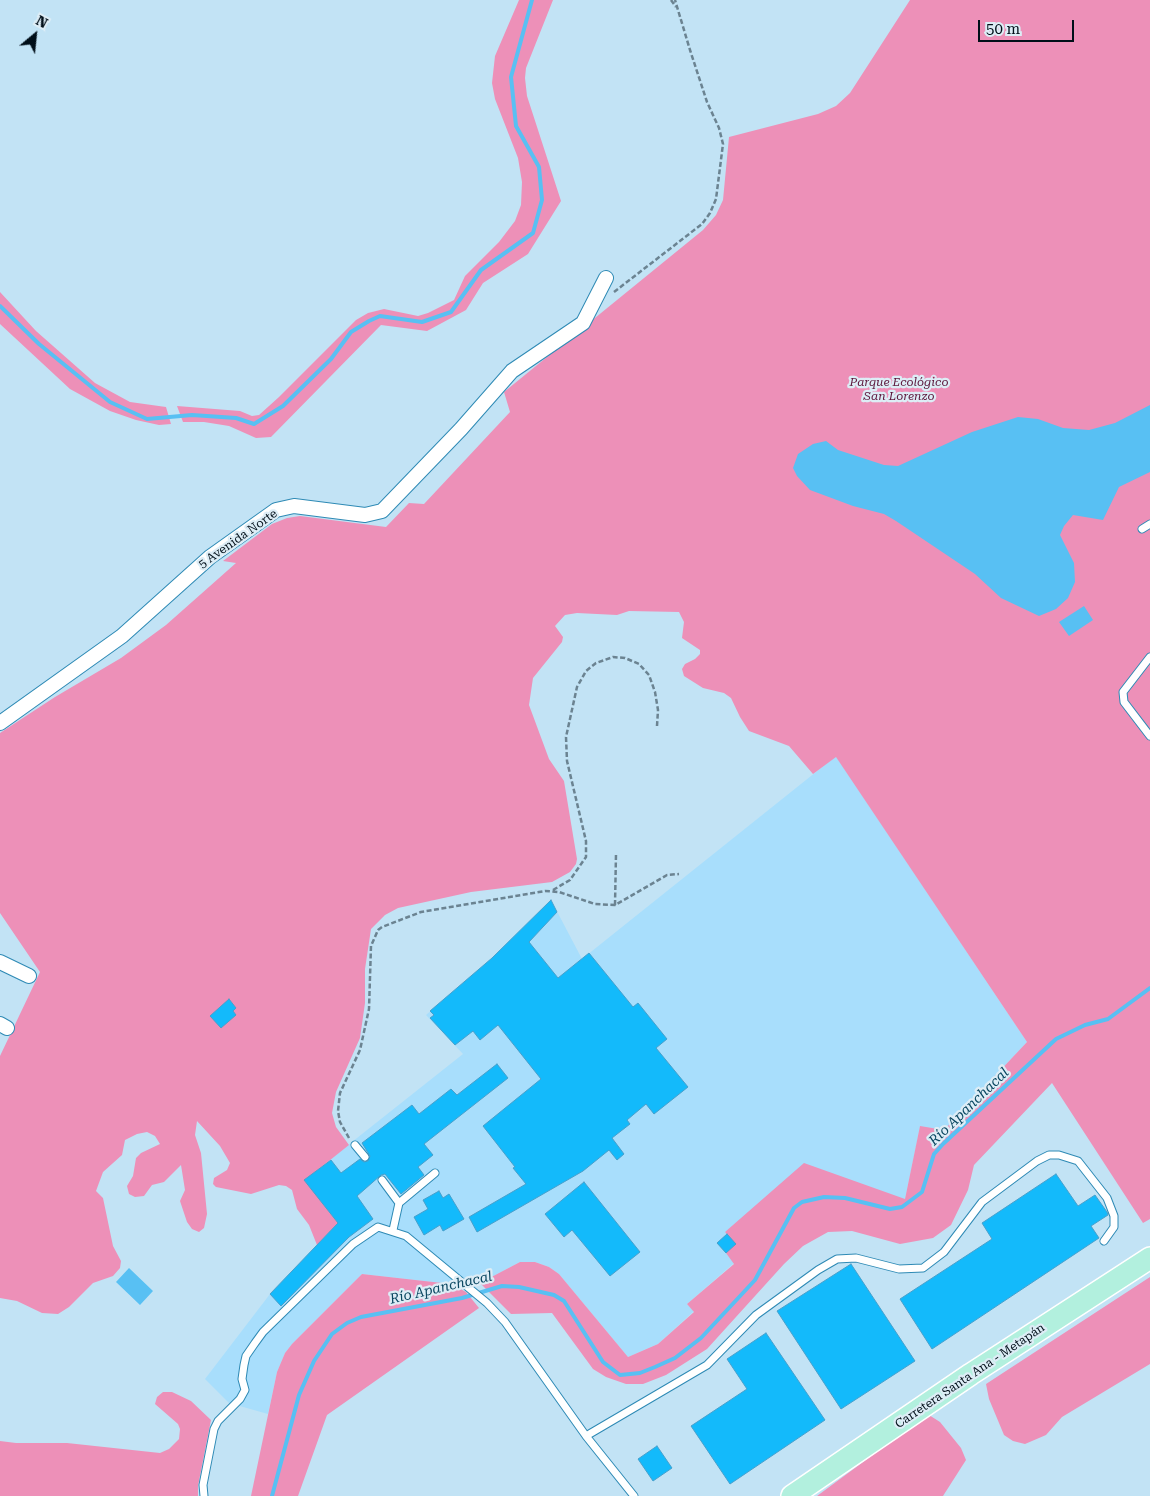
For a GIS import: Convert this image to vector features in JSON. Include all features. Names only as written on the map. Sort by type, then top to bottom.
[{"type":"main road","name":"Carretera Santa Ana - Metapán","points":[[792,1496],[971,1374],[1150,1258]]},
{"type":"street","name":"5 Avenida Norte","points":[[0,723],[122,636],[210,557],[276,510],[294,506],[365,515],[382,511],[461,429],[506,377],[530,357],[583,323],[606,278]]},
{"type":"street","points":[[0,962],[28,976]]},
{"type":"lane","points":[[1142,529],[1150,524]]},
{"type":"lane","points":[[1150,657],[1123,692],[1124,702],[1150,736]]},
{"type":"lane","points":[[355,1145],[366,1157]]},
{"type":"lane","points":[[586,1436],[707,1365],[756,1315],[818,1270],[838,1259],[856,1258],[899,1269],[923,1268],[944,1252],[982,1202],[1037,1161],[1049,1155],[1059,1155],[1078,1161],[1107,1198],[1114,1216],[1114,1227],[1104,1241]]},
{"type":"lane","points":[[393,1230],[399,1203],[435,1173]]},
{"type":"lane","points":[[382,1180],[399,1203]]},
{"type":"lane","points":[[204,1496],[203,1485],[214,1429],[218,1421],[240,1399],[245,1390],[242,1379],[246,1356],[263,1332],[353,1244],[373,1229],[393,1230],[406,1236],[487,1303],[505,1322],[586,1436],[634,1496]]},
{"type":"path","points":[[671,0],[678,10]]},
{"type":"path","points":[[612,294],[702,224],[710,213],[716,199],[723,144],[719,128],[704,93],[675,0]]},
{"type":"path","points":[[355,1145],[342,1128],[338,1111],[342,1087],[362,1044],[368,1009],[371,946],[378,930],[400,918],[421,912],[552,890],[570,880],[586,857],[586,841],[566,748],[566,737],[580,680],[596,663],[613,657],[625,658],[639,664],[649,675],[655,692],[658,710],[657,726]]},
{"type":"path","points":[[615,904],[616,854]]},
{"type":"path","points":[[552,890],[595,904],[615,904],[667,875],[680,874]]},
{"type":"shaded area","points":[[1150,405],[1150,472],[1119,487],[1103,520],[1073,515],[1064,526],[1060,535],[1074,563],[1075,582],[1068,598],[1056,609],[1039,616],[1001,598],[975,574],[884,514],[853,506],[810,490],[797,476],[793,468],[798,454],[813,444],[826,441],[838,450],[884,465],[898,466],[972,432],[1018,417],[1038,419],[1063,428],[1089,430],[1115,423]]},
{"type":"shaded area","points":[[1084,606],[1093,620],[1069,636],[1059,622]]},
{"type":"shaded area","points":[[836,756],[1027,1042],[944,1130],[920,1127],[905,1199],[725,1232],[736,1244],[734,1263],[687,1304],[694,1311],[658,1344],[628,1357],[559,1274],[549,1267],[535,1262],[520,1262],[480,1283],[451,1284],[362,1274],[285,1353],[277,1372],[268,1414],[229,1403],[205,1379],[270,1294],[338,1223],[304,1180],[463,1054],[426,1015],[492,958],[551,900],[582,959]]},
{"type":"shaded area","points":[[129,1268],[153,1291],[140,1305],[116,1282]]},
{"type":"green space","points":[[519,0],[553,0],[526,68],[525,78],[527,96],[561,201],[528,254],[483,283],[466,310],[427,331],[381,325],[271,437],[256,438],[229,426],[204,422],[183,422],[177,406],[240,411],[252,416],[259,415],[356,320],[368,313],[384,309],[418,316],[454,300],[465,276],[499,242],[515,221],[521,205],[522,182],[518,158],[495,99],[492,83],[495,56]]},
{"type":"green space","name":"Parque Ecológico San Lorenzo","points":[[910,0],[1150,0],[1150,1219],[1143,1223],[1052,1083],[974,1165],[968,1190],[951,1225],[933,1238],[900,1244],[852,1231],[828,1232],[803,1246],[784,1264],[707,1349],[666,1375],[643,1384],[626,1384],[606,1377],[593,1369],[552,1313],[511,1314],[480,1283],[520,1262],[535,1262],[549,1267],[559,1274],[628,1357],[658,1344],[694,1312],[687,1304],[734,1264],[726,1253],[735,1244],[725,1232],[804,1163],[905,1199],[920,1126],[944,1130],[1027,1042],[836,757],[813,774],[789,746],[749,731],[731,698],[724,693],[703,688],[684,676],[682,669],[685,664],[695,659],[700,654],[700,650],[682,638],[684,622],[679,612],[629,611],[617,615],[577,613],[565,615],[555,626],[563,637],[562,642],[533,678],[529,705],[549,759],[564,781],[577,859],[576,864],[570,872],[552,882],[471,892],[398,908],[385,915],[371,929],[365,969],[365,1003],[360,1038],[336,1092],[332,1113],[336,1127],[349,1145],[305,1180],[338,1223],[317,1245],[309,1225],[297,1209],[292,1190],[286,1186],[279,1185],[251,1194],[216,1187],[213,1184],[214,1178],[227,1170],[230,1163],[220,1146],[197,1121],[195,1135],[201,1153],[207,1214],[204,1228],[199,1232],[192,1229],[187,1222],[180,1201],[185,1190],[181,1165],[164,1182],[152,1185],[144,1196],[135,1197],[129,1194],[127,1186],[133,1176],[136,1158],[141,1153],[160,1144],[155,1136],[147,1132],[137,1134],[125,1140],[122,1155],[103,1172],[96,1191],[103,1198],[113,1246],[121,1261],[120,1268],[113,1276],[93,1283],[69,1307],[58,1314],[42,1313],[17,1301],[0,1298],[0,1056],[40,972],[0,913],[0,733],[55,697],[121,658],[166,625],[236,563],[223,561],[272,524],[287,518],[300,516],[386,527],[409,503],[424,504],[510,412],[504,392],[703,230],[716,215],[723,200],[729,137],[818,114],[836,106],[850,93]]},
{"type":"green space","points":[[0,292],[36,331],[95,383],[130,402],[166,407],[171,424],[159,425],[136,420],[110,411],[70,389],[0,324]]},
{"type":"green space","points":[[362,1274],[451,1284],[466,1292],[479,1308],[327,1415],[298,1496],[251,1496],[277,1372],[285,1353]]},
{"type":"green space","points":[[1150,1277],[1150,1364],[1062,1417],[1046,1435],[1025,1444],[1013,1441],[1004,1435],[989,1399],[986,1384]]},
{"type":"green space","points":[[163,1392],[172,1392],[191,1401],[211,1420],[198,1486],[198,1496],[0,1496],[0,1441],[16,1443],[67,1443],[160,1453],[169,1449],[179,1439],[180,1429],[178,1424],[155,1404],[157,1397]]},
{"type":"green space","points":[[929,1415],[940,1422],[961,1448],[966,1460],[943,1496],[817,1496],[924,1417]]},
{"type":"building","points":[[551,900],[557,912],[529,942],[558,978],[589,953],[633,1007],[638,1003],[667,1039],[656,1048],[688,1087],[654,1114],[646,1104],[627,1120],[630,1124],[612,1138],[624,1154],[617,1160],[609,1150],[583,1171],[477,1232],[469,1217],[526,1184],[483,1126],[541,1079],[498,1025],[480,1040],[473,1031],[455,1045],[430,1018],[434,1015],[430,1011],[492,958]]},
{"type":"building","points":[[229,999],[236,1008],[233,1011],[236,1015],[221,1028],[210,1016]]},
{"type":"building","points":[[497,1064],[508,1078],[424,1144],[433,1155],[418,1167],[424,1175],[401,1194],[385,1174],[381,1175],[357,1196],[373,1219],[349,1237],[281,1306],[270,1294],[338,1223],[304,1180],[331,1160],[341,1173],[360,1159],[364,1162],[368,1161],[370,1156],[362,1143],[412,1105],[419,1114],[451,1089],[457,1095]]},
{"type":"building","points":[[1056,1174],[1078,1206],[1095,1195],[1107,1212],[1108,1215],[1091,1226],[1099,1238],[932,1349],[900,1299],[992,1239],[982,1223]]},
{"type":"building","points":[[584,1182],[640,1252],[610,1276],[572,1230],[564,1237],[545,1214]]},
{"type":"building","points":[[439,1191],[443,1198],[449,1194],[464,1219],[443,1231],[440,1225],[424,1235],[414,1217],[428,1209],[423,1200]]},
{"type":"building","points":[[727,1234],[736,1244],[726,1253],[717,1243]]},
{"type":"building","points":[[851,1264],[915,1361],[841,1409],[777,1311]]},
{"type":"building","points":[[766,1333],[825,1420],[730,1484],[691,1426],[747,1389],[727,1359]]},
{"type":"building","points":[[657,1446],[672,1468],[653,1481],[638,1459]]},
{"type":"waterway","points":[[0,306],[39,344],[110,402],[147,419],[192,415],[236,418],[254,424],[283,406],[331,359],[351,332],[369,321],[380,316],[422,322],[451,312],[481,270],[533,233],[542,200],[539,167],[516,126],[511,77],[532,0]]},
{"type":"waterway","name":"Río Apanchacal","points":[[272,1496],[299,1395],[314,1361],[332,1334],[347,1323],[361,1317],[462,1298],[502,1286],[519,1287],[554,1295],[564,1301],[603,1362],[620,1375],[640,1373],[655,1367],[675,1358],[701,1338],[755,1280],[794,1208],[802,1202],[824,1197],[845,1198],[890,1209],[902,1207],[922,1192],[934,1154],[943,1144],[1056,1039],[1085,1025],[1108,1019],[1150,988]]}]
